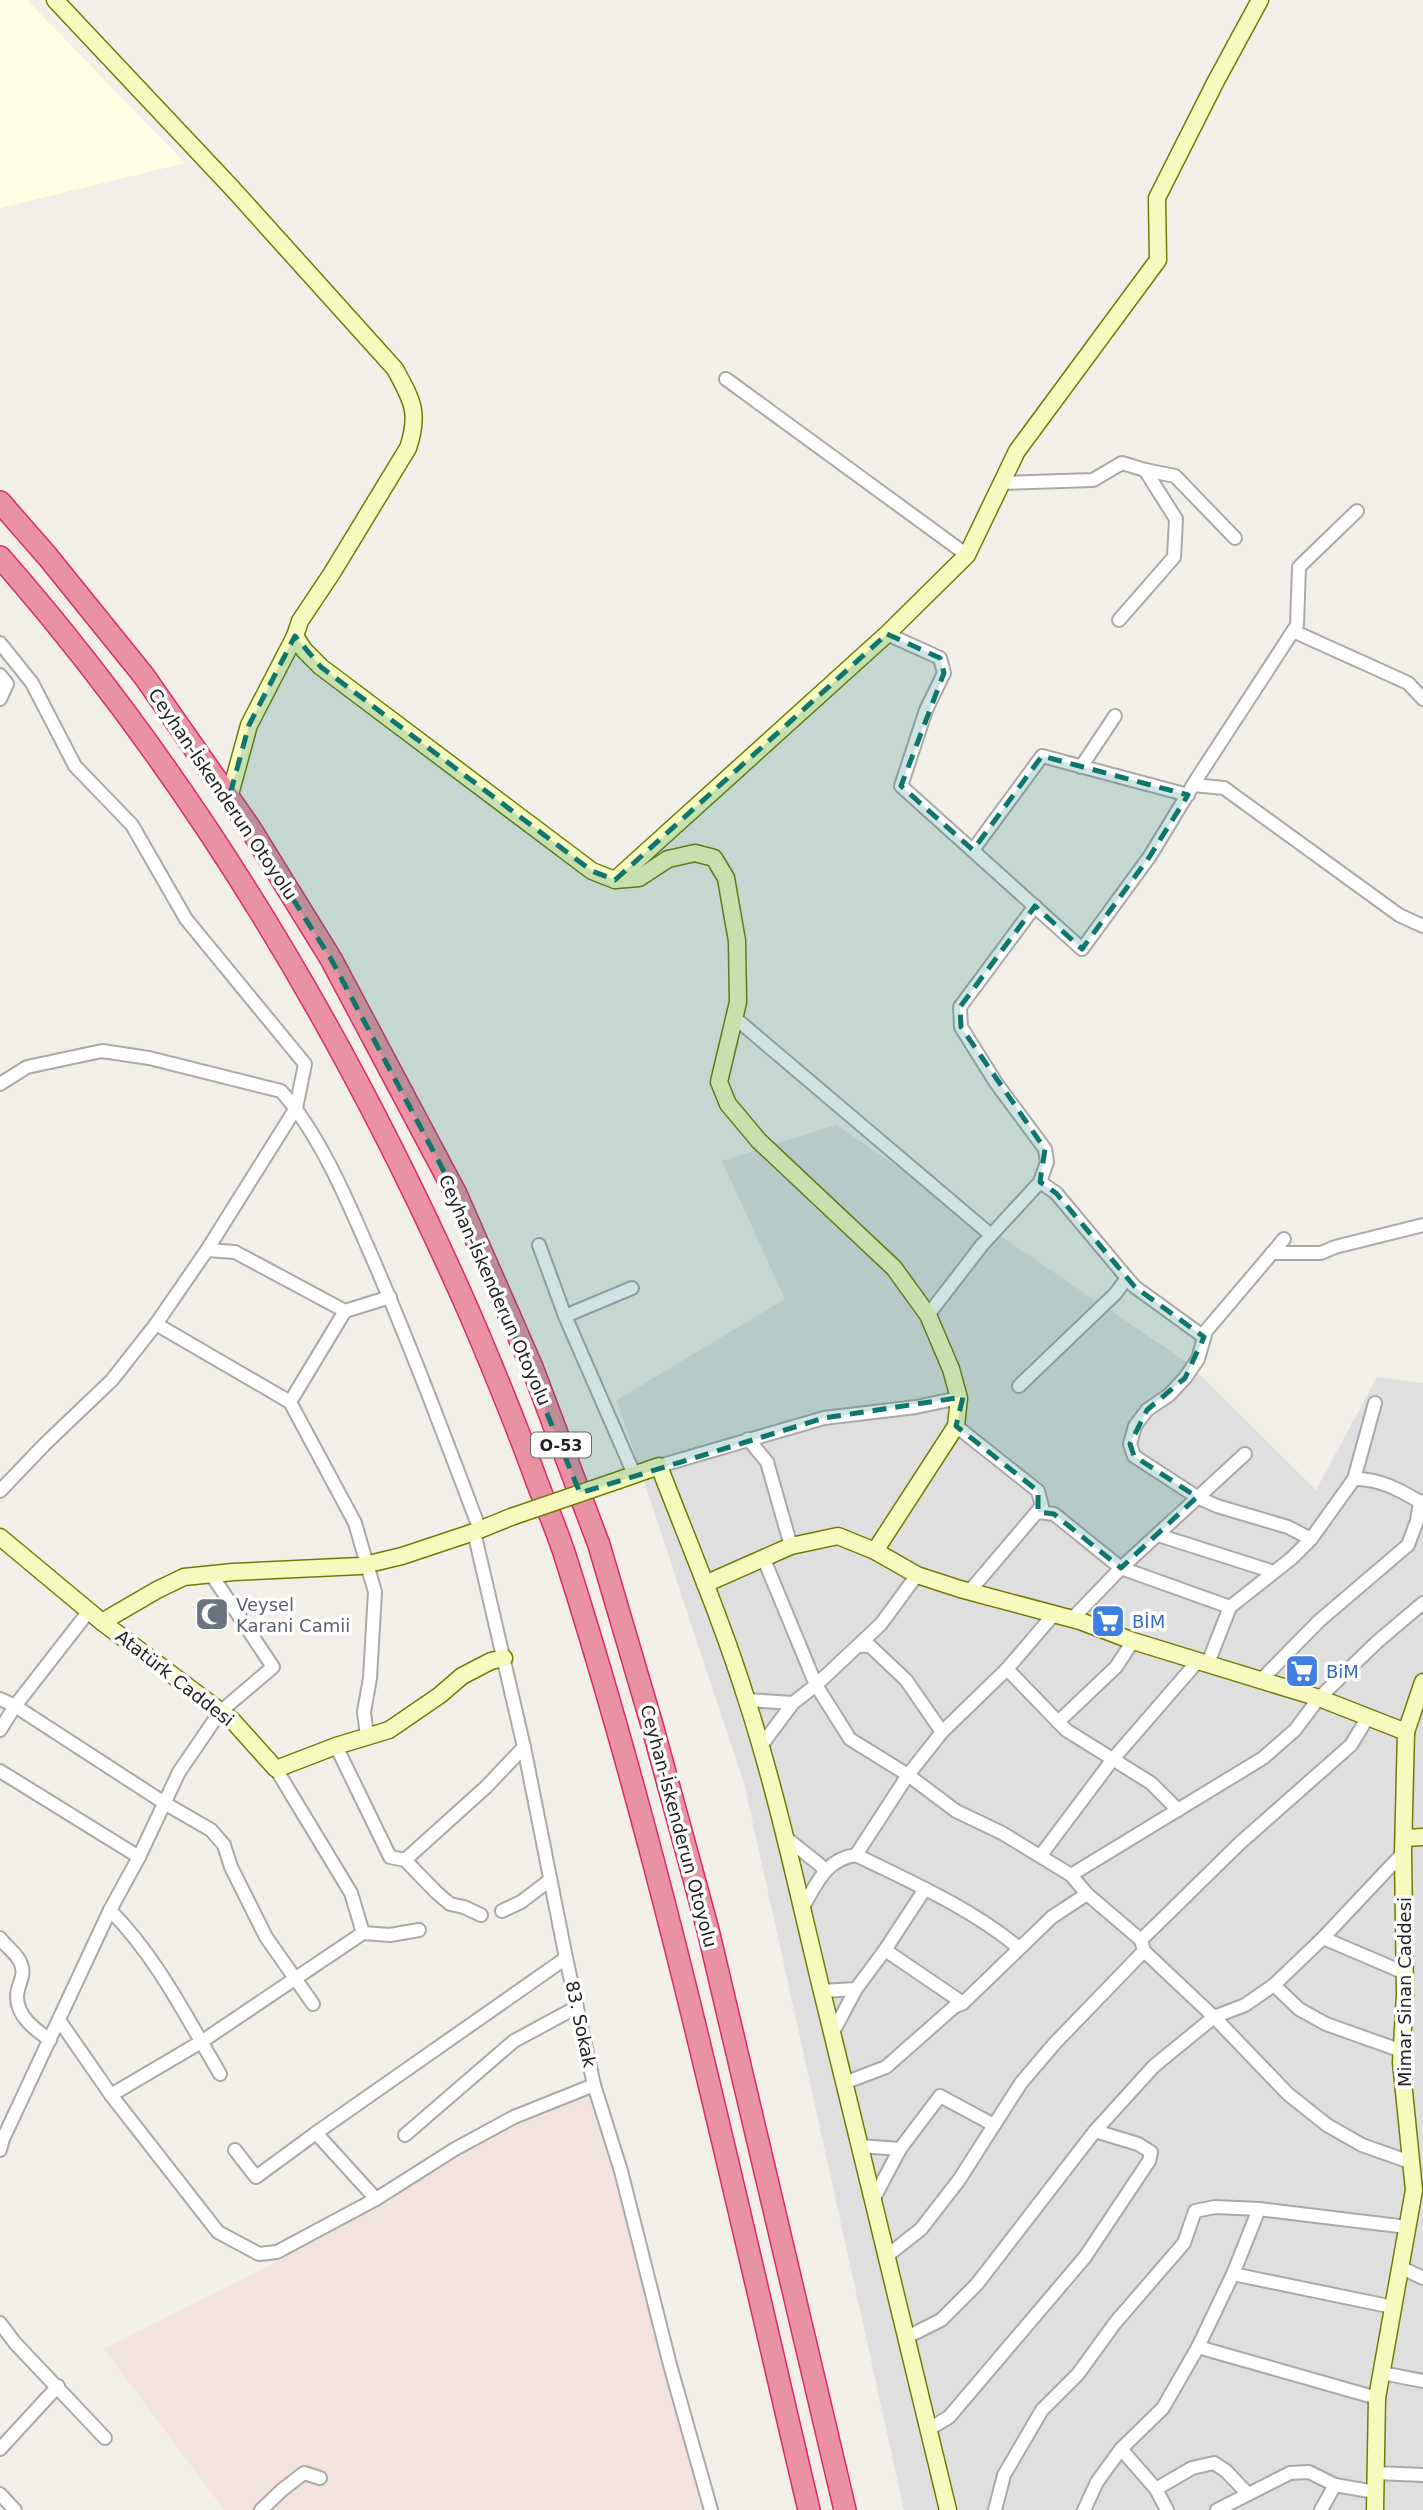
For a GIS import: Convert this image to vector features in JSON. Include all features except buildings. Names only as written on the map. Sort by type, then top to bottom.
[{"type":"highway","name":"Ceyhan-İskenderun Otoyolu","points":[[0,502],[144,676],[229,798],[331,958],[456,1195],[532,1367],[599,1545],[708,1930],[845,2510]]},
{"type":"highway","name":"Ceyhan-İskenderun Otoyolu","points":[[0,557],[116,699],[221,849],[301,978],[425,1212],[500,1383],[566,1558],[674,1941],[809,2510]]},
{"type":"street","points":[[55,0],[232,188],[395,369],[411,398],[415,413],[414,432],[408,448],[300,621],[295,636],[249,725],[229,798]]},
{"type":"street","points":[[615,880],[887,634],[967,555],[1017,451],[1158,260],[1157,198],[1260,0]]},
{"type":"street","points":[[726,379],[967,555]]},
{"type":"street","points":[[1001,483],[1093,480],[1122,463],[1175,476],[1235,538]]},
{"type":"street","points":[[1119,620],[1174,557],[1176,519],[1145,470]]},
{"type":"street","points":[[887,634],[940,658],[944,673],[926,710],[901,786],[1082,948],[1150,856],[1297,625],[1298,567],[1357,511]]},
{"type":"street","points":[[1293,631],[1408,682],[1423,699]]},
{"type":"street","points":[[295,636],[304,650],[332,675],[592,871],[615,880],[639,878],[668,859],[695,853],[714,858],[726,878],[737,941],[738,1002],[719,1082],[727,1104],[759,1141],[894,1268],[928,1315],[951,1369],[959,1398],[956,1426],[876,1551]]},
{"type":"street","points":[[0,643],[32,683],[75,766],[132,825],[186,919],[305,1064],[296,1108],[207,1250],[156,1324],[112,1380],[0,1491]]},
{"type":"street","points":[[0,675],[7,684],[0,699]]},
{"type":"street","points":[[1081,767],[1115,716]]},
{"type":"street","points":[[973,850],[1042,756],[1190,790],[1224,788],[1399,915],[1423,926]]},
{"type":"street","points":[[928,1315],[991,1235],[1040,1182],[1046,1162],[1045,1149],[996,1083],[961,1027],[960,1007],[1035,906]]},
{"type":"street","points":[[735,1018],[991,1235]]},
{"type":"street","points":[[0,1084],[27,1067],[102,1051],[149,1058],[281,1091],[296,1108]]},
{"type":"street","name":"83. Sokak","points":[[296,1108],[346,1197],[390,1297],[477,1531],[594,2085],[621,2171],[670,2365],[711,2510]]},
{"type":"street","points":[[1040,1182],[1056,1193],[1135,1287],[1204,1337]]},
{"type":"street","points":[[1272,1253],[1321,1253],[1335,1247],[1423,1226]]},
{"type":"street","points":[[1284,1239],[1206,1331],[1198,1359],[1169,1395],[1147,1410],[1135,1426],[1130,1444],[1134,1456],[1197,1497],[1217,1506],[1288,1527],[1311,1539]]},
{"type":"street","points":[[539,1245],[627,1477]]},
{"type":"street","points":[[207,1250],[235,1252],[345,1311]]},
{"type":"street","points":[[1019,1386],[1115,1294],[1127,1278]]},
{"type":"street","points":[[565,1316],[632,1288]]},
{"type":"street","points":[[290,1402],[345,1311],[390,1297]]},
{"type":"street","points":[[156,1324],[290,1402],[355,1523],[375,1592],[370,1678],[364,1712],[367,1736]]},
{"type":"street","points":[[102,1622],[184,1577],[368,1564],[402,1556],[659,1466],[748,1439],[824,1418],[916,1407],[959,1398]]},
{"type":"street","points":[[1041,1855],[1113,1759],[1203,1662],[1230,1607],[1311,1539],[1354,1479],[1375,1403]]},
{"type":"street","points":[[956,1426],[1038,1491],[1042,1506],[969,1592]]},
{"type":"street","points":[[748,1439],[767,1462],[791,1546]]},
{"type":"street","points":[[1072,1619],[1121,1568],[1245,1454]]},
{"type":"street","points":[[659,1466],[705,1584],[761,1746],[803,1907],[949,2509]]},
{"type":"street","points":[[1261,1680],[1319,1621],[1408,1545],[1422,1502],[1397,1489],[1364,1479],[1354,1479]]},
{"type":"street","points":[[1038,1513],[1054,1514],[1121,1568],[1230,1607]]},
{"type":"street","points":[[1158,1535],[1274,1572]]},
{"type":"street","points":[[705,1584],[791,1546],[838,1536],[876,1551],[917,1575],[969,1592],[1072,1619],[1133,1641],[1319,1698],[1406,1732]]},
{"type":"street","name":"Atatürk Caddesi","points":[[0,1537],[102,1622],[232,1720],[276,1769]]},
{"type":"street","points":[[763,1557],[817,1685],[850,1739],[908,1775],[956,1811],[1041,1855],[1071,1875],[1288,2094],[1326,2125],[1415,2169]]},
{"type":"street","points":[[1,2141],[110,1909],[166,1804],[179,1772],[220,1713],[273,1667],[211,1574]]},
{"type":"street","points":[[761,1746],[793,1703],[817,1685],[881,1624],[917,1575]]},
{"type":"street","points":[[1071,1875],[1263,1758],[1294,1730],[1319,1698],[1377,1642],[1423,1603]]},
{"type":"street","points":[[0,1730],[15,1706],[89,1611]]},
{"type":"street","points":[[856,1855],[908,1775],[942,1732],[1007,1670],[1054,1614]]},
{"type":"street","points":[[1058,1722],[1116,1667],[1133,1641]]},
{"type":"street","points":[[858,1646],[870,1646],[906,1680],[942,1732]]},
{"type":"street","points":[[363,1933],[351,1893],[276,1769],[336,1746],[389,1730],[440,1695],[462,1676],[491,1661],[504,1658]]},
{"type":"street","points":[[1007,1670],[1076,1738],[1151,1783],[1178,1810]]},
{"type":"street","name":"Mimar Sinan Caddesi","points":[[1375,2510],[1377,2398],[1414,2190],[1415,2169],[1402,2051],[1405,1973],[1403,1845],[1406,1732],[1423,1682]]},
{"type":"street","points":[[0,1699],[211,1830],[224,1844],[231,1867],[266,1937],[313,2004]]},
{"type":"street","points":[[747,1700],[793,1703]]},
{"type":"street","points":[[888,2255],[921,2229],[959,2180],[1021,2083],[1055,2043],[1240,1843],[1351,1745],[1368,1717]]},
{"type":"street","points":[[336,1746],[390,1857],[405,1860],[450,1905],[464,1907],[481,1915]]},
{"type":"street","points":[[405,1860],[486,1787],[524,1746]]},
{"type":"street","points":[[0,1771],[139,1857]]},
{"type":"street","points":[[907,2337],[941,2320],[977,2284],[1095,2131],[1154,2066],[1214,2017],[1245,2005],[1274,1985],[1323,1938],[1403,1845],[1423,1836]]},
{"type":"street","points":[[785,1837],[825,1869]]},
{"type":"street","points":[[803,1907],[825,1869],[842,1857],[856,1855],[972,1915],[1019,1948]]},
{"type":"street","points":[[502,1911],[521,1902],[550,1880]]},
{"type":"street","points":[[832,2034],[856,1989],[925,1889]]},
{"type":"street","points":[[844,2083],[886,2067],[954,2007],[963,2003],[1052,1917],[1087,1894]]},
{"type":"street","points":[[110,1909],[136,1936],[166,1979],[220,2074]]},
{"type":"street","points":[[111,2095],[201,2042],[363,1933],[390,1935],[419,1930]]},
{"type":"street","points":[[0,1938],[21,1961],[24,1976],[17,1997],[22,2010],[30,2026],[50,2040]]},
{"type":"street","points":[[1323,1938],[1405,1973]]},
{"type":"street","points":[[885,1950],[963,2003]]},
{"type":"street","points":[[235,2150],[256,2177],[566,1958]]},
{"type":"street","points":[[1274,1985],[1299,2009],[1326,2024],[1402,2051]]},
{"type":"street","points":[[822,1992],[856,1989]]},
{"type":"street","points":[[405,2135],[514,2041],[577,2007]]},
{"type":"street","points":[[59,2020],[111,2095],[218,2232],[259,2255],[277,2252],[376,2199],[514,2117],[594,2085]]},
{"type":"street","points":[[873,2200],[900,2149],[940,2096],[994,2125]]},
{"type":"street","points":[[929,2430],[949,2417],[1085,2257],[1149,2161],[1151,2152],[1138,2144],[1095,2131]]},
{"type":"street","points":[[316,2133],[376,2199]]},
{"type":"street","points":[[859,2146],[900,2149]]},
{"type":"street","points":[[995,2510],[1004,2475],[1042,2410],[1078,2374],[1115,2323],[1184,2243],[1195,2211],[1215,2207],[1259,2209],[1407,2227]]},
{"type":"street","points":[[1084,2510],[1097,2482],[1121,2449],[1163,2408],[1198,2347],[1233,2274],[1259,2209]]},
{"type":"street","points":[[1401,2267],[1423,2278]]},
{"type":"street","points":[[1233,2274],[1393,2307]]},
{"type":"street","points":[[0,2323],[15,2343],[105,2438]]},
{"type":"street","points":[[1198,2347],[1377,2398]]},
{"type":"street","points":[[1382,2373],[1423,2381]]},
{"type":"street","points":[[0,2448],[58,2386]]},
{"type":"street","points":[[1121,2449],[1156,2489],[1167,2510]]},
{"type":"street","points":[[1156,2489],[1192,2469],[1214,2463],[1226,2471],[1248,2494]]},
{"type":"street","points":[[1217,2510],[1290,2473],[1309,2472],[1335,2485],[1375,2491]]},
{"type":"street","points":[[261,2510],[304,2473],[320,2478]]},
{"type":"street","points":[[1376,2473],[1423,2475]]},
{"type":"street","points":[[1321,2510],[1335,2485]]},
{"type":"street","points":[[0,2494],[15,2510]]},
{"type":"highlighted area","points":[[887,634],[940,658],[944,673],[901,786],[973,850],[1042,756],[1188,795],[1150,856],[1082,949],[1035,906],[960,1007],[961,1027],[1045,1149],[1040,1182],[1056,1193],[1135,1287],[1204,1337],[1185,1378],[1147,1410],[1130,1444],[1134,1456],[1197,1497],[1121,1568],[1054,1514],[1038,1512],[1038,1491],[956,1426],[963,1397],[824,1418],[580,1493],[456,1194],[331,959],[229,798],[249,725],[295,636],[321,667],[592,871],[615,880]]},
{"type":"shaded area","points":[[0,0],[27,0],[185,163],[0,208]]},
{"type":"shaded area","points":[[836,1125],[1188,1363],[1316,1490],[1377,1377],[1423,1383],[1423,2510],[904,2510],[744,1783],[617,1400],[785,1299],[722,1161]]},
{"type":"shaded area","points":[[591,2091],[703,2510],[224,2510],[104,2349],[278,2261],[513,2123]]},
{"type":"place","name":"Veysel Karani Camii","points":[[212,1614]]},
{"type":"place","name":"BİM","points":[[1108,1621]]},
{"type":"place","name":"BiM","points":[[1302,1671]]}]
